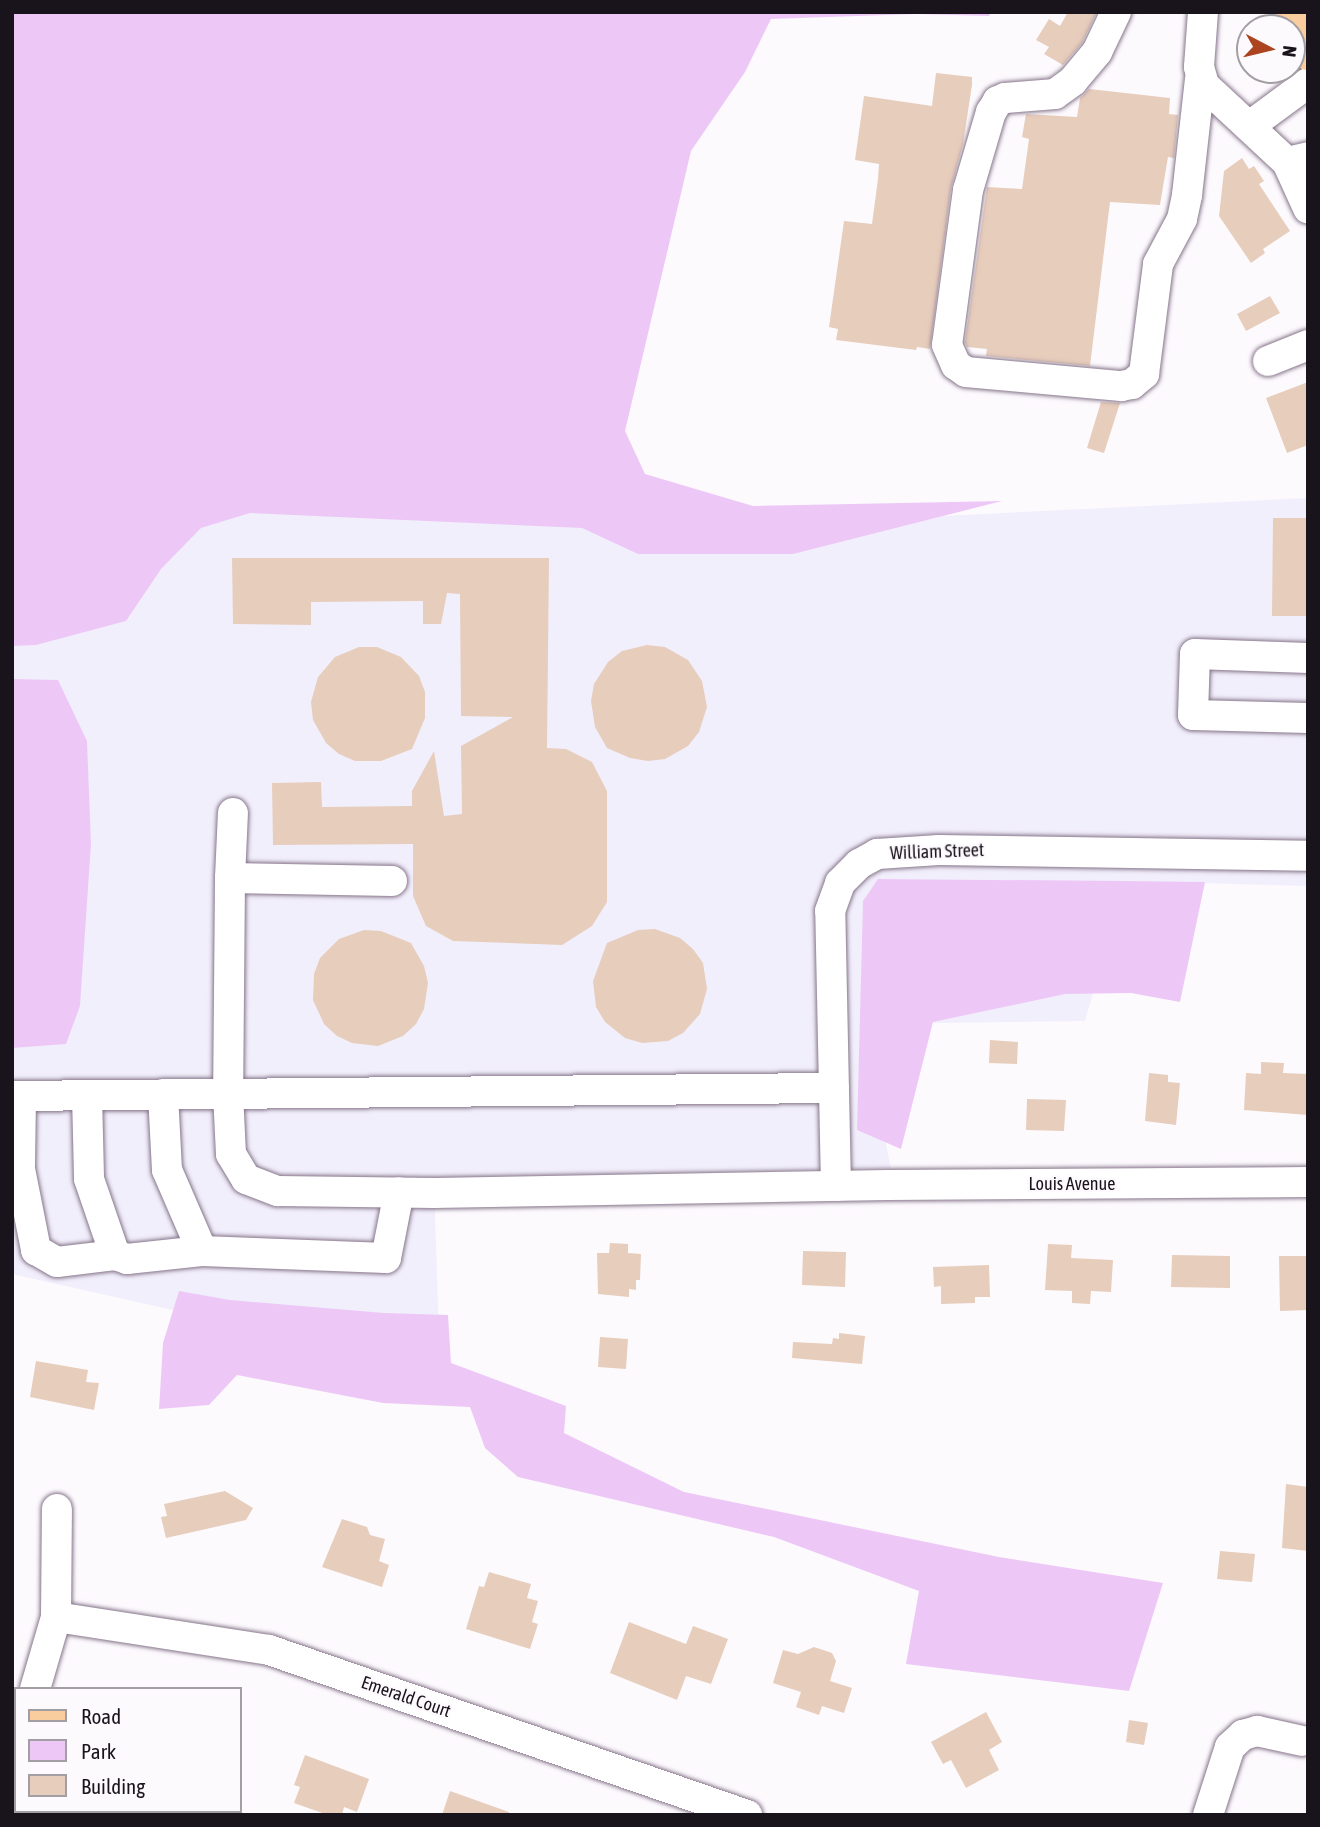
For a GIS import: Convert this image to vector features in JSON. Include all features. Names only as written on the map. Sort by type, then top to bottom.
[{"type":"main road","points":[[1293,12],[1308,51]]},
{"type":"street","points":[[1116,12],[1097,52],[1073,81],[1055,94],[1005,98],[998,101],[991,112],[968,190],[947,345],[956,365],[967,372],[1121,386],[1132,384],[1144,374],[1158,264],[1182,219],[1187,195],[1200,79],[1203,12]]},
{"type":"street","points":[[1200,79],[1251,125],[1298,159],[1308,208]]},
{"type":"street","points":[[1251,125],[1308,83]]},
{"type":"street","points":[[1268,361],[1308,345]]},
{"type":"street","points":[[1308,658],[1195,654],[1193,715],[1308,718]]},
{"type":"street","name":"Louis Avenue","points":[[233,813],[228,1093],[231,1154],[246,1179],[278,1191],[1308,1182]]},
{"type":"street","name":"William Street","points":[[836,1186],[830,911],[840,883],[859,864],[877,854],[939,850],[1308,856]]},
{"type":"street","points":[[230,878],[392,881]]},
{"type":"street","points":[[399,1192],[386,1258],[202,1251],[127,1259],[115,1255],[57,1262],[36,1250],[20,1169],[17,1096],[834,1088]]},
{"type":"street","points":[[163,1094],[167,1170],[202,1251]]},
{"type":"street","points":[[87,1095],[89,1179],[115,1255]]},
{"type":"street","points":[[36,1687],[56,1617],[57,1509]]},
{"type":"street","name":"Emerald Court","points":[[56,1617],[269,1650],[747,1815]]},
{"type":"street","points":[[1208,1815],[1230,1747],[1243,1735],[1257,1731],[1302,1741]]},
{"type":"shaded area","points":[[1308,498],[1308,886],[1125,881],[1085,1021],[860,1024],[891,1168],[434,1179],[440,1370],[12,1274],[12,500],[861,520]]},
{"type":"green space","points":[[12,12],[991,12],[989,16],[916,14],[771,19],[745,72],[691,151],[625,431],[645,474],[753,506],[1002,501],[793,554],[638,554],[582,528],[250,513],[201,528],[161,569],[126,621],[36,645],[12,646]]},
{"type":"green space","points":[[12,679],[58,680],[87,741],[91,844],[80,1006],[66,1044],[12,1048]]},
{"type":"green space","points":[[878,879],[1205,882],[1180,1002],[1131,993],[1065,994],[933,1022],[901,1149],[857,1130],[863,901]]},
{"type":"green space","points":[[179,1291],[230,1300],[384,1313],[448,1315],[451,1363],[566,1406],[564,1433],[684,1492],[999,1557],[1163,1583],[1129,1691],[906,1664],[919,1591],[774,1537],[518,1477],[485,1448],[470,1407],[383,1403],[237,1375],[209,1405],[159,1409],[163,1343]]},
{"type":"building","points":[[1068,12],[1097,12],[1082,43],[1063,65],[1044,54],[1049,47],[1036,40],[1049,19],[1060,26]]},
{"type":"building","points":[[936,73],[972,77],[972,85],[963,144],[951,188],[930,349],[917,347],[916,350],[836,340],[838,329],[829,327],[844,221],[872,224],[878,179],[879,164],[855,160],[864,96],[932,106]]},
{"type":"building","points":[[1089,89],[1170,98],[1169,114],[1178,115],[1174,158],[1168,157],[1160,205],[1110,202],[1090,366],[986,356],[987,349],[967,347],[965,342],[987,187],[1022,189],[1029,139],[1022,137],[1026,114],[1077,117],[1080,98]]},
{"type":"building","points":[[1242,158],[1249,169],[1254,166],[1264,181],[1259,184],[1290,231],[1263,249],[1265,253],[1251,263],[1219,216],[1224,171]]},
{"type":"building","points":[[1270,296],[1280,313],[1246,331],[1237,314]]},
{"type":"building","points":[[1308,382],[1308,445],[1287,453],[1266,398]]},
{"type":"building","points":[[1101,402],[1120,403],[1104,453],[1087,448]]},
{"type":"building","points":[[1273,518],[1308,518],[1308,616],[1272,616]]},
{"type":"building","points":[[232,558],[549,558],[547,748],[566,749],[592,762],[607,791],[607,902],[592,926],[562,945],[453,941],[426,926],[413,896],[413,844],[273,845],[272,783],[321,782],[322,807],[412,806],[412,791],[434,751],[444,816],[462,814],[461,746],[513,717],[461,716],[460,594],[447,593],[441,624],[423,624],[423,601],[311,602],[311,625],[233,624]]},
{"type":"building","points":[[647,645],[665,647],[688,660],[702,681],[707,707],[699,732],[688,746],[665,759],[648,761],[630,758],[607,748],[595,727],[591,701],[594,684],[608,662],[622,651]]},
{"type":"building","points":[[359,647],[377,647],[401,657],[419,676],[425,692],[425,718],[412,749],[381,761],[355,761],[339,754],[326,743],[313,720],[311,702],[318,677],[335,657]]},
{"type":"building","points":[[655,929],[680,938],[693,949],[703,963],[707,989],[700,1014],[683,1033],[668,1041],[642,1043],[625,1038],[605,1022],[596,1007],[593,981],[607,943],[638,930]]},
{"type":"building","points":[[364,930],[381,931],[411,943],[424,966],[428,983],[424,1009],[416,1024],[403,1036],[378,1046],[352,1043],[337,1036],[324,1024],[313,1000],[314,974],[320,958],[339,939]]},
{"type":"building","points":[[990,1040],[1018,1042],[1017,1064],[989,1063]]},
{"type":"building","points":[[1261,1062],[1284,1063],[1283,1073],[1308,1074],[1308,1115],[1244,1110],[1246,1073],[1261,1074]]},
{"type":"building","points":[[1149,1073],[1168,1075],[1168,1082],[1180,1083],[1176,1125],[1145,1121]]},
{"type":"building","points":[[1027,1099],[1066,1100],[1064,1131],[1026,1130]]},
{"type":"building","points":[[610,1243],[628,1244],[628,1253],[641,1254],[640,1280],[636,1280],[636,1290],[629,1289],[629,1297],[598,1294],[597,1253],[609,1253]]},
{"type":"building","points":[[1048,1244],[1072,1245],[1071,1258],[1113,1260],[1111,1292],[1091,1291],[1090,1304],[1072,1303],[1072,1291],[1045,1290]]},
{"type":"building","points":[[803,1251],[846,1252],[845,1287],[802,1285]]},
{"type":"building","points":[[1172,1255],[1230,1256],[1230,1288],[1171,1287]]},
{"type":"building","points":[[1279,1256],[1308,1256],[1308,1310],[1280,1311]]},
{"type":"building","points":[[989,1265],[990,1297],[975,1297],[975,1303],[941,1304],[941,1286],[934,1287],[933,1267]]},
{"type":"building","points":[[839,1333],[865,1336],[862,1364],[792,1358],[793,1342],[832,1344],[833,1338],[839,1339]]},
{"type":"building","points":[[600,1337],[628,1339],[626,1369],[598,1367]]},
{"type":"building","points":[[36,1361],[88,1370],[86,1382],[99,1383],[94,1410],[30,1397]]},
{"type":"building","points":[[1286,1484],[1308,1487],[1308,1551],[1282,1548]]},
{"type":"building","points":[[225,1491],[253,1508],[246,1520],[166,1538],[161,1517],[167,1516],[164,1504]]},
{"type":"building","points":[[342,1519],[367,1527],[370,1535],[385,1539],[379,1561],[389,1565],[382,1587],[322,1567]]},
{"type":"building","points":[[1220,1551],[1255,1554],[1252,1582],[1217,1579]]},
{"type":"building","points":[[489,1572],[531,1584],[527,1598],[538,1601],[532,1622],[538,1624],[530,1649],[466,1629],[479,1586],[484,1587]]},
{"type":"building","points":[[629,1622],[686,1644],[693,1626],[728,1639],[711,1684],[686,1676],[677,1700],[610,1673]]},
{"type":"building","points":[[814,1647],[832,1653],[836,1661],[830,1681],[852,1688],[844,1713],[822,1706],[819,1715],[796,1707],[801,1692],[773,1683],[783,1650],[798,1654]]},
{"type":"building","points":[[986,1712],[1002,1742],[989,1750],[999,1770],[966,1788],[951,1760],[943,1764],[931,1742]]},
{"type":"building","points":[[1129,1720],[1148,1723],[1144,1745],[1126,1742]]},
{"type":"building","points":[[305,1755],[369,1779],[357,1812],[344,1807],[342,1815],[328,1815],[294,1803],[300,1787],[294,1785]]},
{"type":"building","points":[[450,1791],[509,1812],[509,1815],[442,1815]]}]
